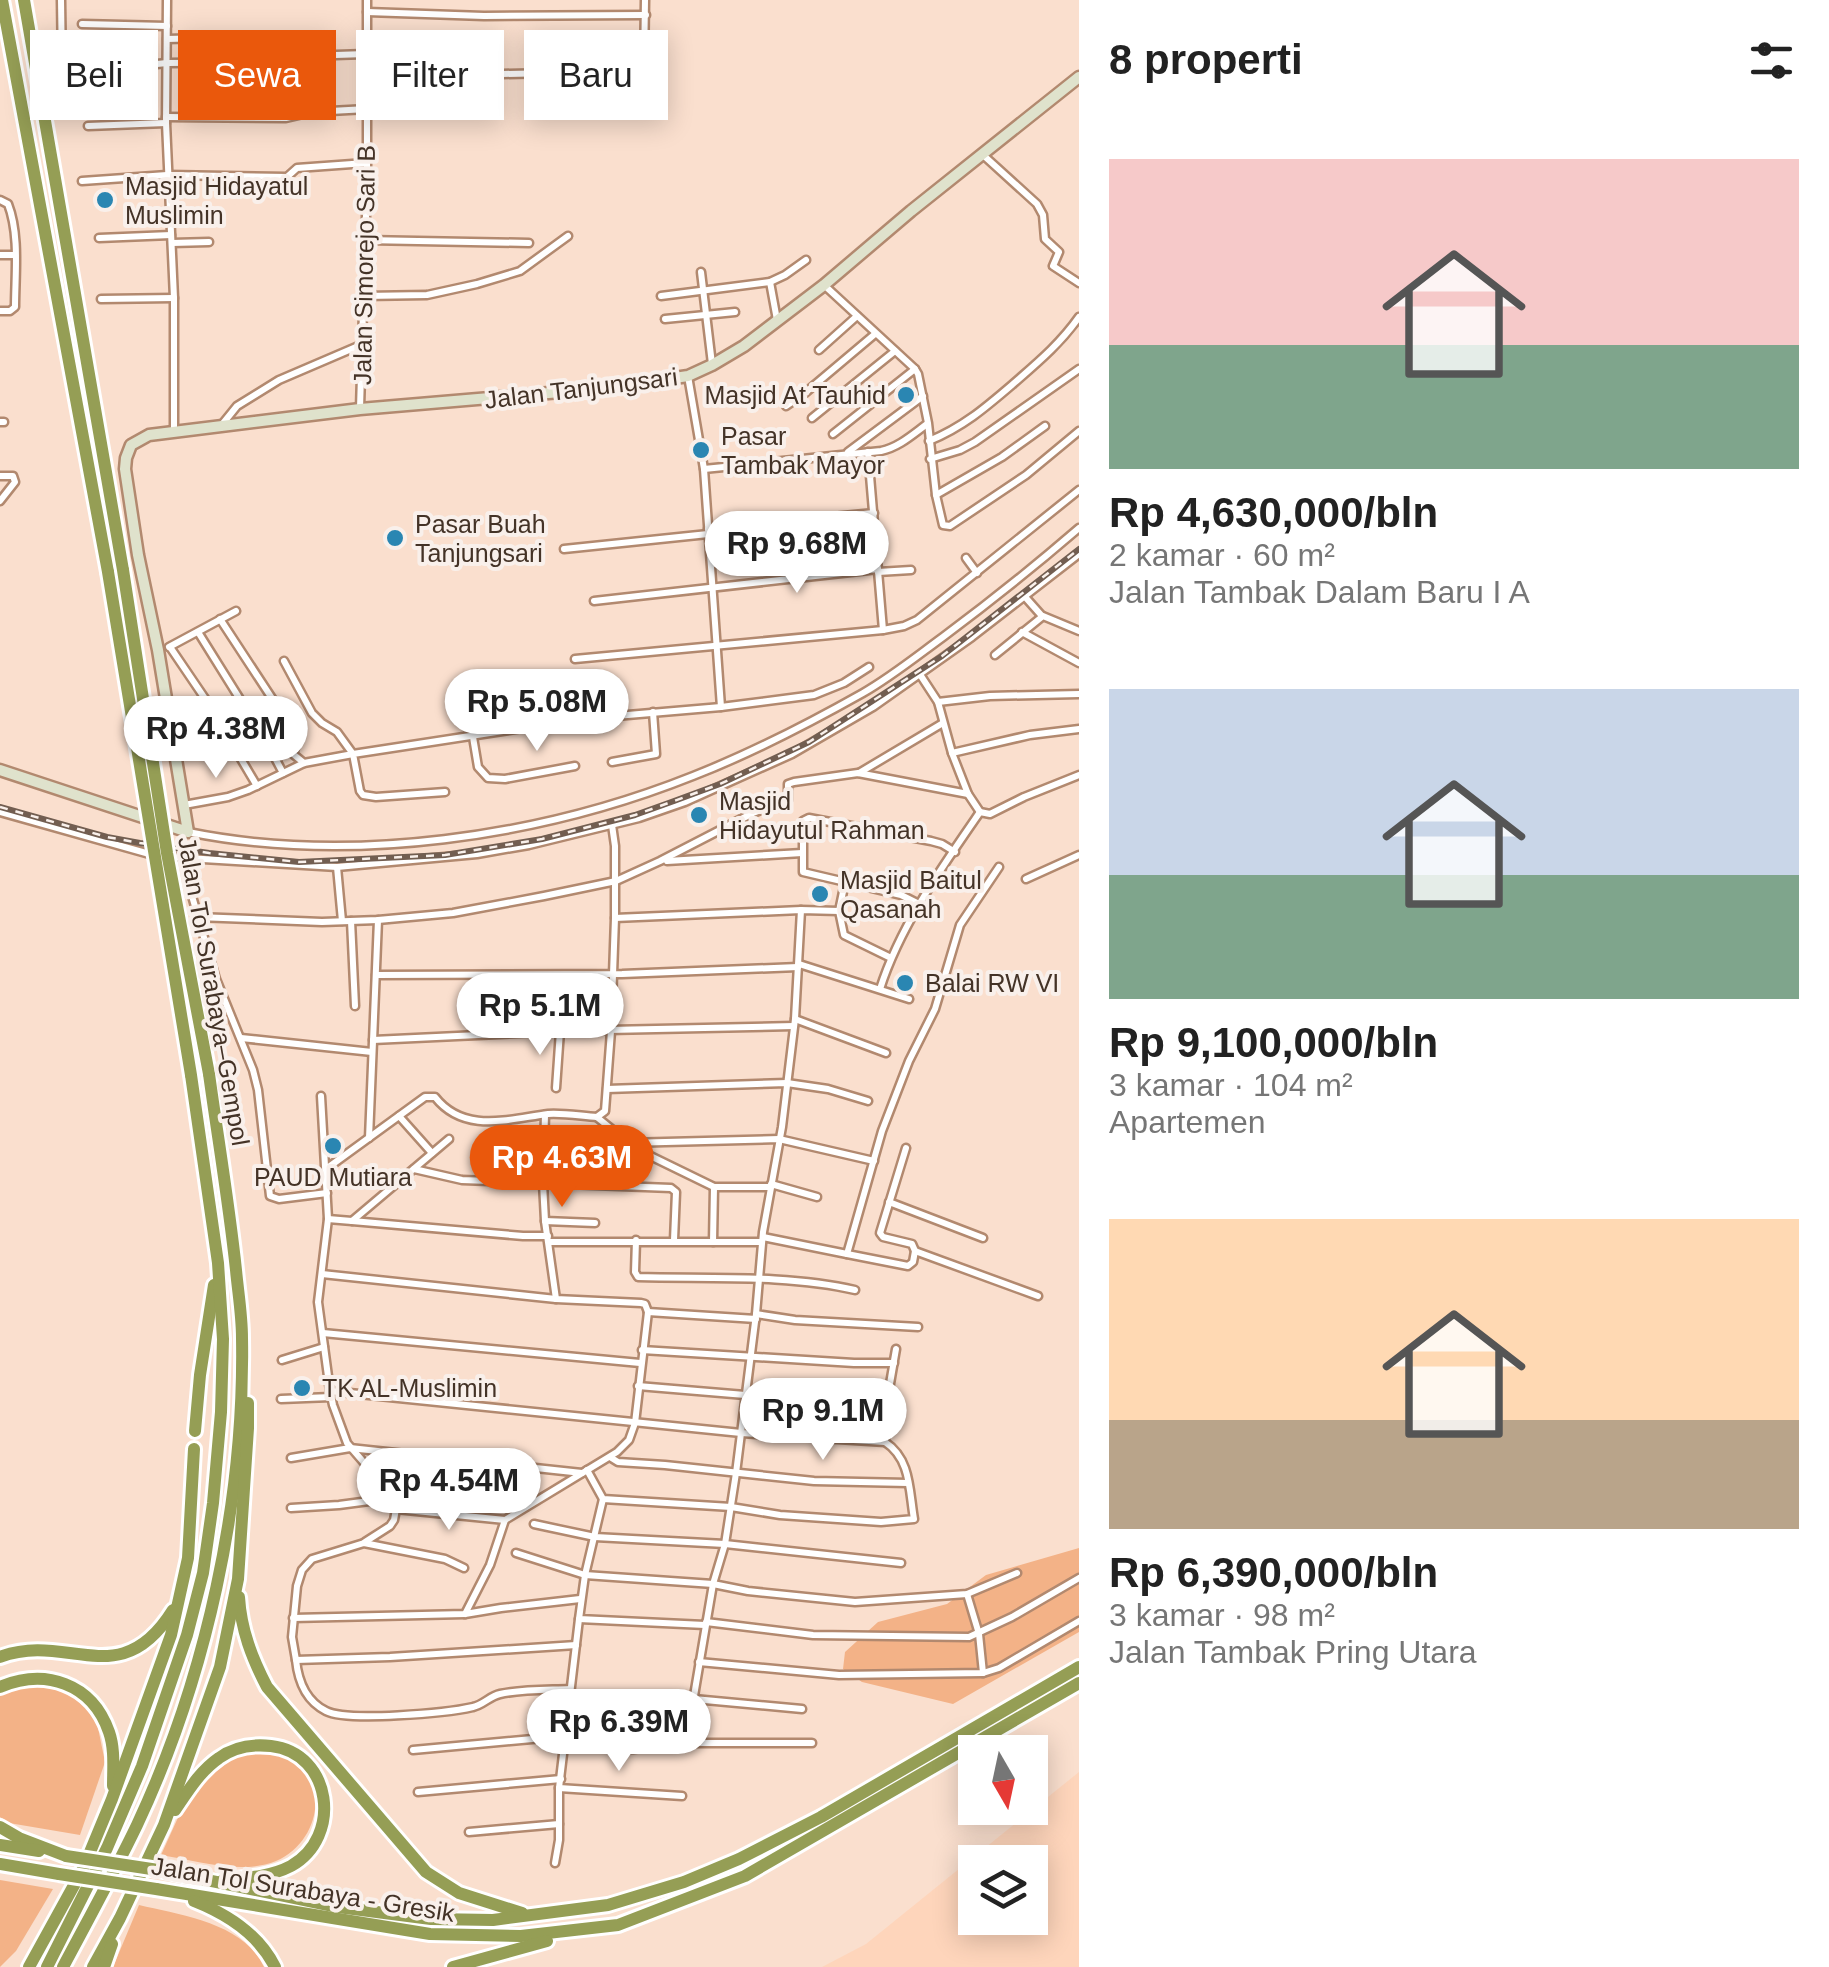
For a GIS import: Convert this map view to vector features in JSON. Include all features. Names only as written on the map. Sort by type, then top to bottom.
[{"type":"highway","name":"Jalan Tol Surabaya–Gempol","points":[[2,0],[116,571],[209,1074],[242,1336],[239,1426],[230,1510],[198,1659],[138,1823],[64,1967]]},
{"type":"highway","name":"Jalan Tol Surabaya–Gempol","points":[[24,0],[116,571],[191,1075],[218,1263],[223,1339],[213,1503],[203,1574],[187,1635],[142,1766],[47,1967]]},
{"type":"highway","points":[[195,1431],[218,1263]]},
{"type":"highway","points":[[93,1967],[164,1826],[220,1668],[238,1579],[248,1428],[242,1336]]},
{"type":"highway","points":[[26,1967],[83,1869],[155,1684],[188,1558],[194,1449]]},
{"type":"highway","points":[[238,1579],[244,1631],[251,1655],[268,1687],[416,1862],[459,1893],[533,1914]]},
{"type":"highway","points":[[0,1657],[29,1651],[90,1657],[123,1654],[161,1629],[181,1596]]},
{"type":"highway","name":"Jalan Tol Surabaya - Gresik","points":[[0,1845],[158,1870],[398,1916],[492,1920],[608,1904],[684,1882],[821,1818],[1079,1667]]},
{"type":"highway","points":[[0,1687],[16,1680],[52,1679],[76,1689],[93,1702],[110,1734],[114,1757],[112,1799]]},
{"type":"highway","name":"Jalan Tol Surabaya - Gresik","points":[[0,1866],[430,1934],[521,1936],[618,1925],[745,1876],[1079,1684]]},
{"type":"highway","points":[[164,1826],[199,1776],[231,1751],[256,1744],[279,1747],[302,1757],[310,1766],[321,1782],[325,1806],[322,1826],[310,1850],[295,1864],[276,1873],[211,1881]]},
{"type":"highway","points":[[0,1827],[66,1856]]},
{"type":"highway","points":[[161,1890],[210,1908],[232,1921],[257,1939],[275,1967]]},
{"type":"highway","points":[[104,1967],[120,1918]]},
{"type":"highway","points":[[453,1967],[529,1944],[618,1925]]},
{"type":"main road","name":"Jalan Tanjungsari","points":[[158,650],[125,470],[131,445],[149,435],[360,409],[606,388],[688,376],[712,366],[777,321],[1079,77]]},
{"type":"main road","points":[[0,770],[188,832],[158,650]]},
{"type":"street","points":[[61,0],[64,72],[167,63],[287,62],[305,56],[356,54]]},
{"type":"street","points":[[167,0],[174,432]]},
{"type":"street","name":"Jalan Simorejo Sari B","points":[[367,0],[367,30]]},
{"type":"street","points":[[504,74],[638,72],[644,67],[645,0]]},
{"type":"street","points":[[367,12],[484,16],[646,14]]},
{"type":"street","points":[[82,24],[167,26]]},
{"type":"street","points":[[167,39],[178,39]]},
{"type":"street","points":[[88,126],[286,118],[356,110]]},
{"type":"street","name":"Jalan Simorejo Sari B","points":[[360,409],[367,120]]},
{"type":"street","points":[[982,154],[1037,204],[1043,214],[1045,239],[1059,252],[1053,266],[1079,283]]},
{"type":"street","points":[[82,181],[167,176],[288,177],[297,168],[366,162]]},
{"type":"street","points":[[0,200],[10,208],[15,255],[14,307],[0,311]]},
{"type":"street","points":[[364,296],[426,294],[477,284],[520,271],[568,236]]},
{"type":"street","points":[[99,238],[209,242]]},
{"type":"street","points":[[365,240],[529,244]]},
{"type":"street","points":[[0,255],[15,255]]},
{"type":"street","points":[[661,296],[770,282],[806,260]]},
{"type":"street","points":[[701,272],[712,366]]},
{"type":"street","points":[[770,282],[777,321]]},
{"type":"street","points":[[824,285],[915,368],[928,423],[942,525],[950,526],[1026,475],[1079,430]]},
{"type":"street","points":[[101,300],[174,298]]},
{"type":"street","points":[[665,319],[735,312]]},
{"type":"street","points":[[819,350],[857,316]]},
{"type":"street","points":[[929,442],[962,427],[1039,363],[1079,317]]},
{"type":"street","points":[[786,406],[875,334]]},
{"type":"street","points":[[219,428],[237,406],[279,380],[364,344]]},
{"type":"street","points":[[812,418],[895,351]]},
{"type":"street","points":[[833,434],[915,368]]},
{"type":"street","points":[[930,459],[976,442],[1079,369]]},
{"type":"street","points":[[688,376],[704,469],[721,706]]},
{"type":"street","points":[[846,453],[923,396]]},
{"type":"street","points":[[704,469],[890,449],[928,423]]},
{"type":"street","points":[[936,495],[1002,457],[1045,426]]},
{"type":"street","points":[[868,452],[883,630]]},
{"type":"street","points":[[0,476],[13,476],[14,484],[0,501]]},
{"type":"street","points":[[575,659],[904,626],[917,620],[1079,490]]},
{"type":"street","points":[[564,550],[874,513]]},
{"type":"street","points":[[188,832],[274,844],[403,843],[534,824],[663,788],[754,751],[864,692],[986,605],[1079,528]]},
{"type":"street","points":[[0,812],[142,853],[278,866],[337,867],[477,854],[612,825],[685,802],[792,754],[873,708],[1026,598],[1079,554]]},
{"type":"street","points":[[966,558],[977,573]]},
{"type":"street","points":[[594,601],[911,570]]},
{"type":"street","points":[[1026,598],[1042,616]]},
{"type":"street","points":[[158,650],[236,611]]},
{"type":"street","points":[[995,655],[1042,616],[1079,630]]},
{"type":"street","points":[[220,620],[298,738],[293,754],[304,762]]},
{"type":"street","points":[[198,632],[283,773]]},
{"type":"street","points":[[1022,632],[1079,663]]},
{"type":"street","points":[[170,646],[257,786]]},
{"type":"street","points":[[284,662],[312,713],[336,732],[353,754],[363,794],[376,797],[445,792]]},
{"type":"street","points":[[184,805],[257,786],[304,762],[581,719],[823,693],[869,667]]},
{"type":"street","points":[[921,676],[938,702],[952,753],[968,794],[980,812],[990,814],[1079,776]]},
{"type":"street","points":[[938,702],[990,696],[1079,694]]},
{"type":"street","points":[[612,762],[656,754],[653,712]]},
{"type":"street","points":[[858,773],[943,723]]},
{"type":"street","points":[[952,753],[1079,728]]},
{"type":"street","points":[[473,737],[478,767],[488,778],[505,779],[575,766]]},
{"type":"street","points":[[197,917],[378,920],[454,913],[616,881],[753,813],[788,800],[790,783],[858,773],[968,794]]},
{"type":"street","points":[[880,989],[919,904],[980,812]]},
{"type":"street","points":[[919,904],[897,894],[803,872],[803,821],[809,818],[931,841],[955,852]]},
{"type":"street","points":[[597,1117],[604,1111],[611,1031],[616,881],[612,825]]},
{"type":"street","points":[[660,861],[802,853]]},
{"type":"street","points":[[1026,879],[1079,856]]},
{"type":"street","points":[[186,860],[197,917],[216,979],[242,1038],[258,1090],[270,1196],[327,1193]]},
{"type":"street","points":[[337,867],[347,921],[354,1006]]},
{"type":"street","points":[[847,1254],[904,1072],[935,1009],[960,925],[999,867]]},
{"type":"street","points":[[845,882],[839,912],[844,936],[891,958]]},
{"type":"street","points":[[615,918],[800,910],[839,912]]},
{"type":"street","points":[[686,1743],[736,1473],[794,1022],[800,910]]},
{"type":"street","points":[[369,1139],[378,920]]},
{"type":"street","points":[[376,975],[613,974],[798,965],[909,999]]},
{"type":"street","points":[[373,1040],[794,1022],[886,1053]]},
{"type":"street","points":[[556,1088],[560,1032]]},
{"type":"street","points":[[242,1038],[372,1052]]},
{"type":"street","points":[[606,1089],[787,1082],[868,1102]]},
{"type":"street","points":[[321,1096],[328,1219],[318,1302],[330,1394],[350,1448],[374,1473],[396,1509],[390,1526],[364,1543],[305,1564],[292,1637],[300,1683],[320,1708],[336,1715],[406,1715],[474,1707],[500,1694],[570,1689]]},
{"type":"street","points":[[325,1169],[416,1101],[431,1096],[450,1113],[466,1120],[546,1115],[597,1117],[626,1143],[714,1186],[771,1185],[817,1197]]},
{"type":"street","points":[[546,1115],[545,1221],[556,1299]]},
{"type":"street","points":[[399,1116],[432,1153]]},
{"type":"street","points":[[626,1143],[779,1138],[874,1161]]},
{"type":"street","points":[[352,1221],[449,1139]]},
{"type":"street","points":[[906,1148],[881,1235],[1038,1296]]},
{"type":"street","points":[[414,1169],[462,1180],[674,1189],[674,1240]]},
{"type":"street","points":[[712,1242],[714,1186]]},
{"type":"street","points":[[888,1202],[983,1238]]},
{"type":"street","points":[[328,1219],[548,1239],[763,1240],[908,1266],[916,1251]]},
{"type":"street","points":[[545,1221],[596,1223]]},
{"type":"street","points":[[636,1240],[638,1277],[759,1280],[854,1290]]},
{"type":"street","points":[[322,1274],[556,1299],[641,1303],[648,1312],[634,1423],[625,1446],[505,1520],[396,1509]]},
{"type":"street","points":[[648,1312],[918,1327]]},
{"type":"street","points":[[323,1333],[640,1363]]},
{"type":"street","points":[[282,1360],[324,1346]]},
{"type":"street","points":[[642,1350],[894,1363]]},
{"type":"street","points":[[885,1442],[896,1350]]},
{"type":"street","points":[[638,1386],[887,1401]]},
{"type":"street","points":[[281,1399],[330,1394],[741,1433],[885,1442],[896,1449],[904,1462],[914,1518],[881,1522],[603,1499]]},
{"type":"street","points":[[292,1458],[350,1448],[586,1472]]},
{"type":"street","points":[[610,1457],[618,1462],[814,1481],[908,1483]]},
{"type":"street","points":[[555,1864],[580,1599],[603,1499],[586,1472]]},
{"type":"street","points":[[291,1508],[392,1498]]},
{"type":"street","points":[[465,1614],[490,1565],[505,1520]]},
{"type":"street","points":[[534,1524],[595,1536],[725,1544],[901,1562]]},
{"type":"street","points":[[364,1543],[445,1560],[464,1568]]},
{"type":"street","points":[[516,1553],[585,1574],[713,1584],[855,1602],[967,1594],[1017,1574]]},
{"type":"street","points":[[578,1619],[706,1624],[854,1638],[968,1637],[1079,1578]]},
{"type":"street","points":[[967,1594],[979,1634],[983,1672]]},
{"type":"street","points":[[293,1618],[465,1614],[580,1599]]},
{"type":"street","points":[[699,1662],[836,1675],[983,1672],[999,1668],[1079,1621]]},
{"type":"street","points":[[296,1660],[576,1645]]},
{"type":"street","points":[[694,1699],[802,1709]]},
{"type":"street","points":[[413,1750],[565,1736]]},
{"type":"street","points":[[564,1746],[633,1749],[686,1743],[812,1743]]},
{"type":"street","points":[[418,1792],[560,1784],[682,1796]]},
{"type":"street","points":[[469,1832],[559,1824]]},
{"type":"shaded area","points":[[1079,1548],[1079,1632],[953,1704],[862,1682],[843,1669],[845,1652],[878,1622],[947,1604],[986,1575]]},
{"type":"shaded area","points":[[41,1682],[65,1690],[82,1703],[97,1723],[105,1762],[80,1835],[9,1823],[0,1817],[0,1691]]},
{"type":"shaded area","points":[[265,1749],[284,1755],[301,1767],[310,1780],[315,1810],[303,1840],[276,1861],[249,1867],[219,1866],[161,1855],[202,1776],[242,1751]]},
{"type":"shaded area","points":[[1079,1772],[1079,1967],[822,1967],[866,1944],[958,1870],[958,1935],[1048,1935],[1048,1845],[989,1845],[1013,1825],[1048,1825],[1048,1797]]},
{"type":"shaded area","points":[[0,1880],[53,1889],[16,1951],[0,1967]]},
{"type":"shaded area","points":[[139,1905],[192,1917],[227,1931],[255,1952],[264,1967],[113,1967]]},
{"type":"railway","points":[[0,807],[107,837],[299,862],[445,855],[542,839],[674,801],[809,742],[942,656],[1079,549]]},
{"type":"place","name":"Masjid Hidayatul Muslimin","points":[[105,200]]},
{"type":"place","name":"Masjid At Tauhid","points":[[906,395]]},
{"type":"place","name":"Pasar Tambak Mayor","points":[[701,450]]},
{"type":"place","name":"Pasar Buah Tanjungsari","points":[[395,538]]},
{"type":"place","name":"Masjid Hidayutul Rahman","points":[[699,815]]},
{"type":"place","name":"Masjid Baitul Qasanah","points":[[820,894]]},
{"type":"place","name":"Balai RW VI","points":[[905,983]]},
{"type":"place","name":"PAUD Mutiara","points":[[333,1146]]},
{"type":"place","name":"TK AL-Muslimin","points":[[302,1388]]}]
